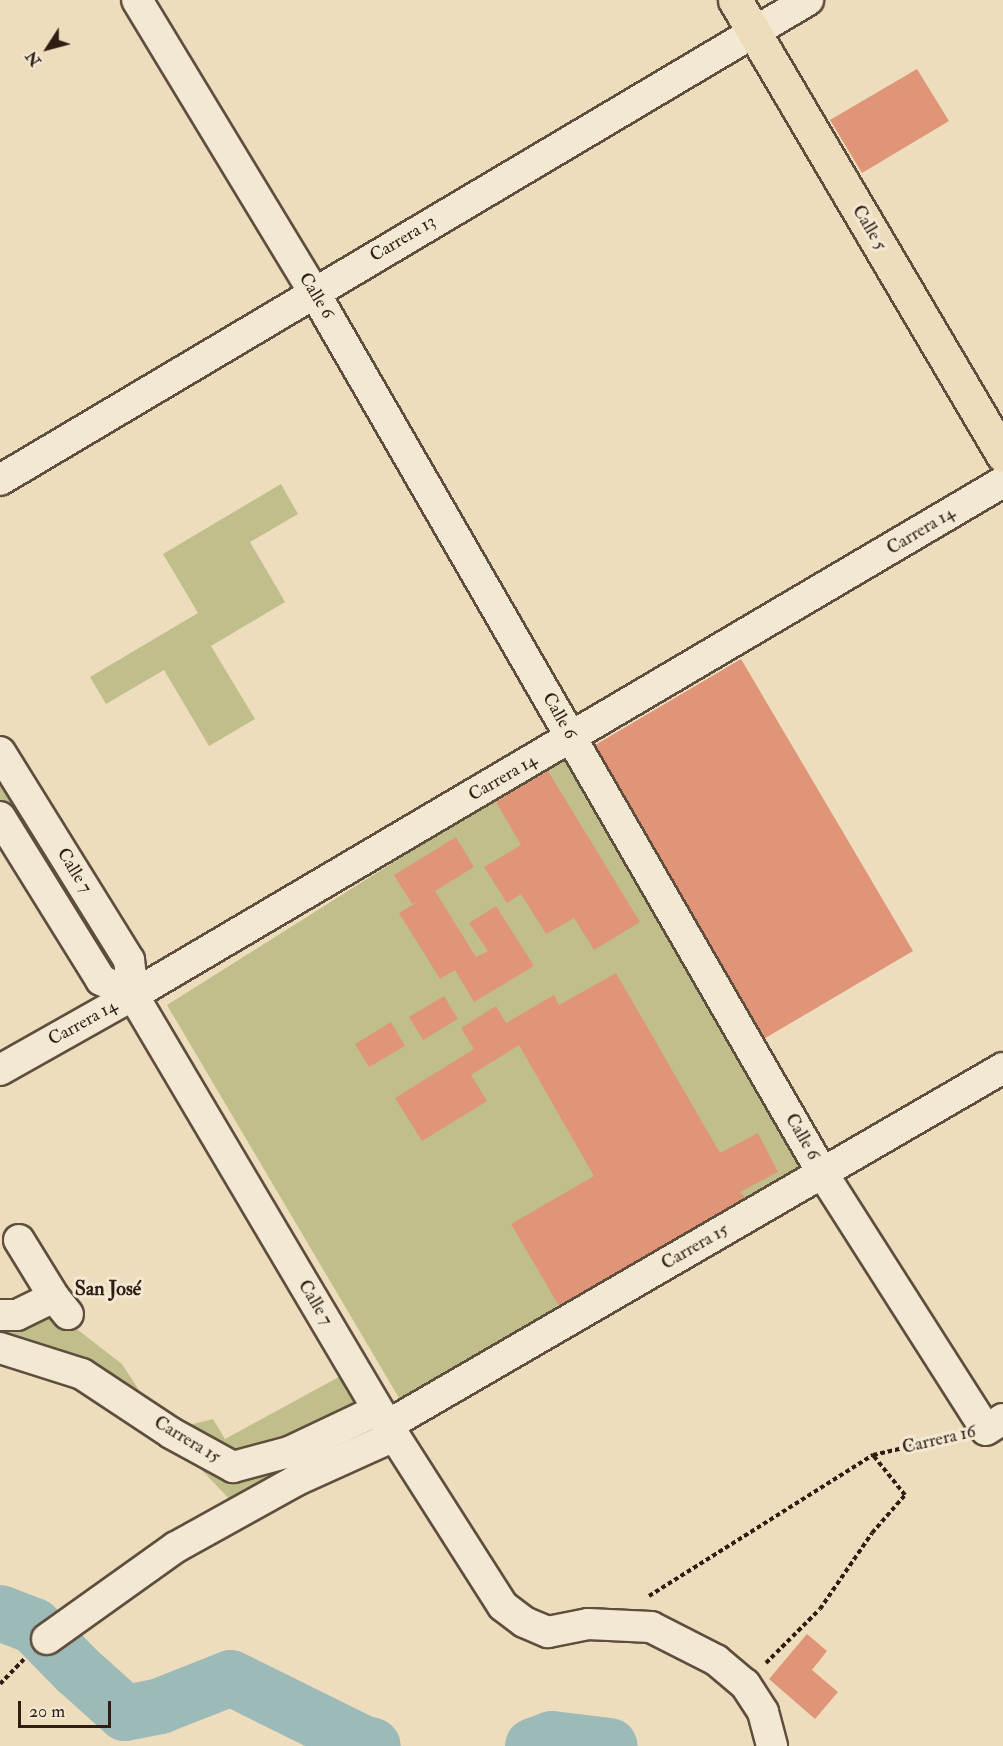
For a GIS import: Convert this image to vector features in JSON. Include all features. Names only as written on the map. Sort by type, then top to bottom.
[{"type":"main road","name":"Calle 5","points":[[735,0],[1003,455]]},
{"type":"street","name":"Calle 6","points":[[137,0],[314,292],[823,1174],[994,1424]]},
{"type":"street","name":"Carrera 13","points":[[0,480],[808,0]]},
{"type":"street","name":"Carrera 14","points":[[0,1070],[133,996],[1003,482]]},
{"type":"street","name":"Calle 7","points":[[0,752],[129,960],[133,996],[386,1424],[503,1606],[524,1622],[548,1632],[588,1624],[651,1627],[716,1660],[745,1684]]},
{"type":"street","name":"Calle 7","points":[[0,818],[101,980],[133,996]]},
{"type":"street","name":"Carrera 15","points":[[0,1348],[82,1374],[171,1433],[233,1467],[289,1452],[386,1424],[823,1174],[1003,1068]]},
{"type":"street","points":[[0,1315],[17,1315],[61,1305],[19,1240]]},
{"type":"street","points":[[47,1639],[176,1547],[295,1480],[386,1424]]},
{"type":"street","points":[[745,1684],[763,1712],[772,1746]]},
{"type":"path","name":"Carrera 16","points":[[639,1602],[873,1455],[994,1424]]},
{"type":"path","points":[[745,1684],[820,1609],[872,1533],[905,1495],[873,1455]]},
{"type":"shaded area","points":[[281,484],[298,514],[250,542],[285,602],[211,646],[255,719],[209,746],[164,670],[106,704],[90,677],[198,613],[163,554]]},
{"type":"shaded area","points":[[570,751],[809,1169],[402,1403],[167,1005]]},
{"type":"shaded area","points":[[0,772],[119,968],[108,973],[0,799]]},
{"type":"shaded area","points":[[52,1302],[65,1320],[122,1364],[159,1421],[0,1344],[0,1322]]},
{"type":"shaded area","points":[[346,1373],[367,1408],[234,1460],[177,1428],[213,1419],[225,1439]]},
{"type":"shaded area","points":[[377,1416],[386,1434],[236,1506],[172,1439],[234,1472]]},
{"type":"building","points":[[917,69],[949,121],[862,173],[830,120]]},
{"type":"building","points":[[741,659],[913,951],[762,1040],[590,748]]},
{"type":"building","points":[[548,771],[640,922],[594,950],[574,918],[546,934],[521,894],[507,903],[484,867],[521,845],[496,802]]},
{"type":"building","points":[[456,837],[474,867],[435,891],[476,957],[488,951],[469,923],[496,906],[534,966],[474,1002],[455,970],[440,979],[399,913],[419,901],[412,904],[394,875]]},
{"type":"building","points":[[616,973],[720,1153],[758,1133],[778,1172],[740,1192],[746,1198],[559,1306],[511,1224],[594,1176],[519,1045],[471,1075],[487,1101],[422,1141],[395,1098],[474,1049],[461,1028],[496,1006],[506,1023],[554,995],[559,1005]]},
{"type":"building","points":[[444,996],[458,1019],[423,1040],[409,1017]]},
{"type":"building","points":[[391,1022],[405,1046],[369,1067],[355,1044]]},
{"type":"building","points":[[807,1634],[827,1651],[812,1670],[838,1692],[815,1719],[769,1679]]},
{"type":"waterway","points":[[0,1613],[34,1626],[77,1670],[125,1713],[160,1706],[231,1678],[362,1743],[373,1746]]},
{"type":"waterway","points":[[533,1746],[552,1739],[610,1746]]},
{"type":"district","name":"San José","points":[[108,1288]]}]
